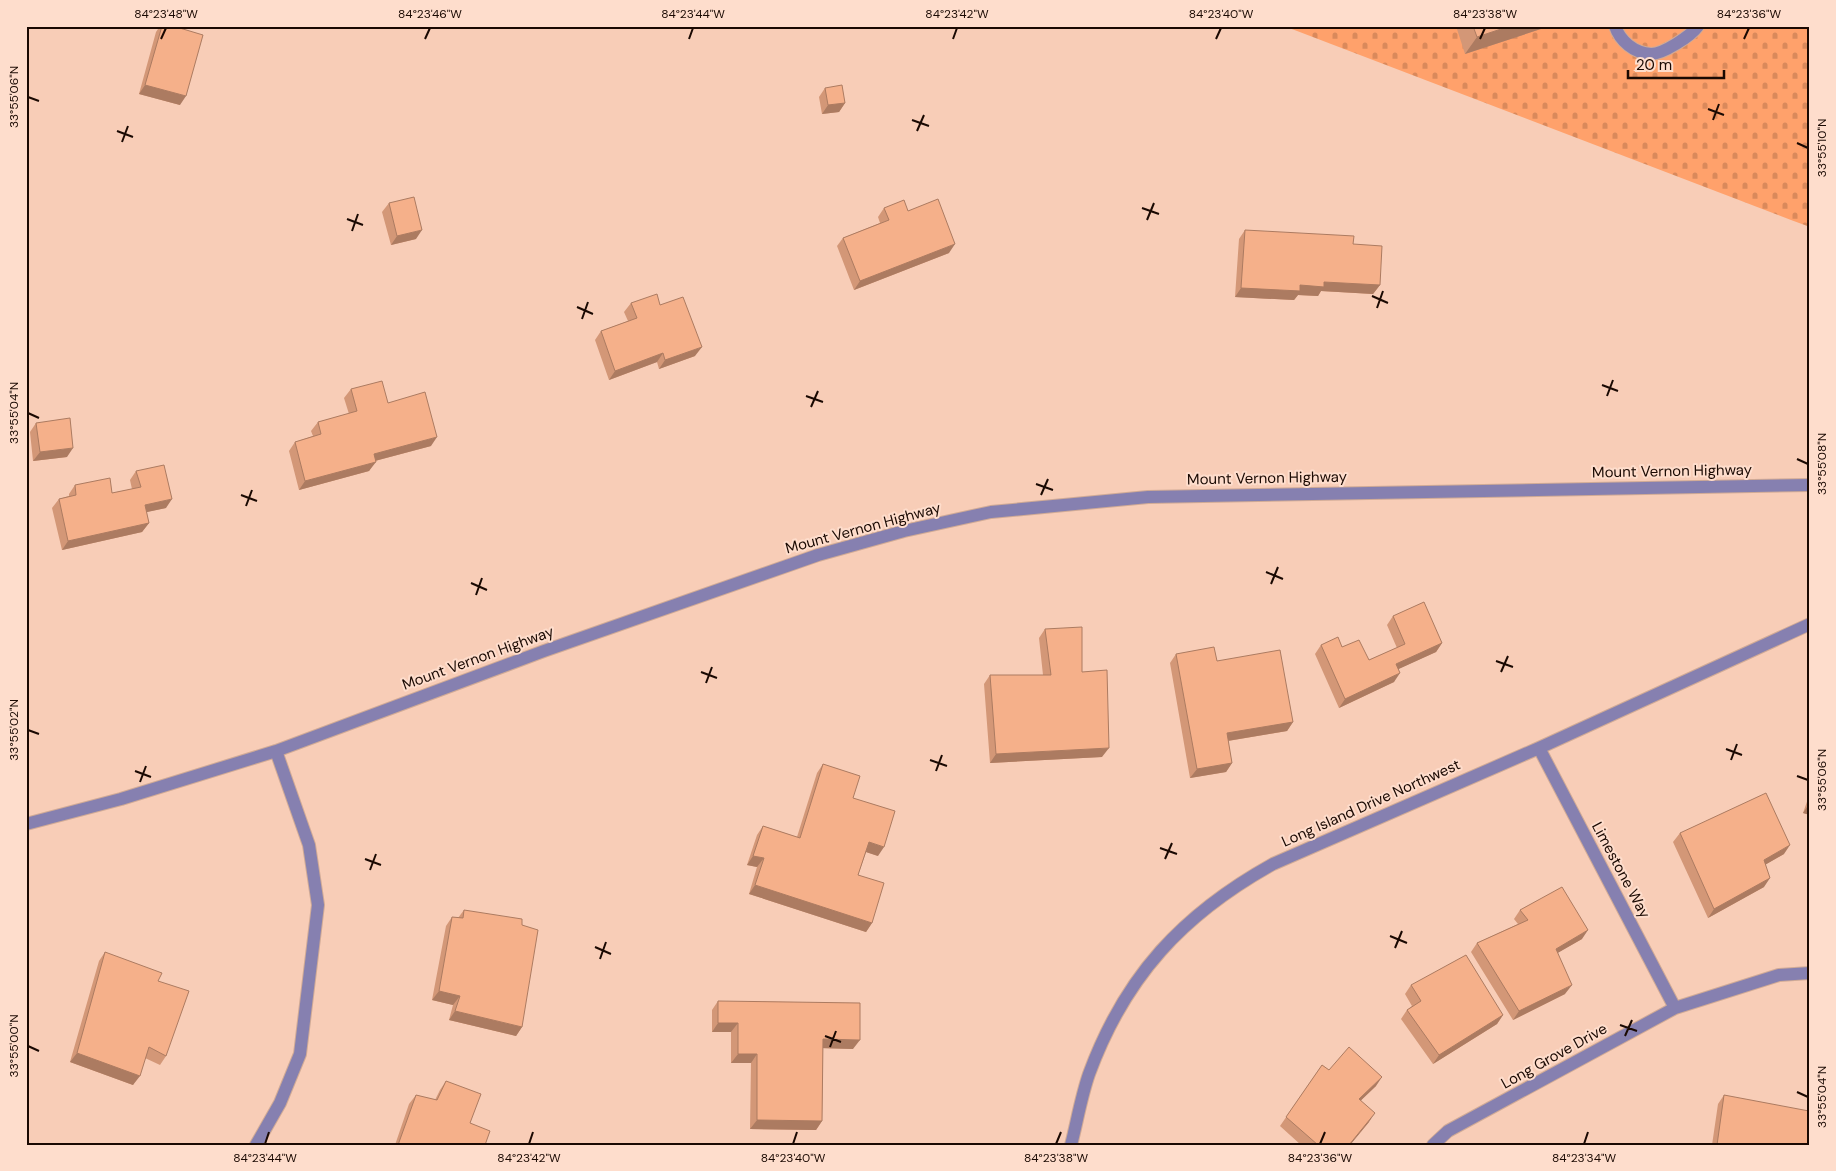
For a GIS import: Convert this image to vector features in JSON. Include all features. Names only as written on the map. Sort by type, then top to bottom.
[{"type":"street","points":[[1615,26],[1619,38],[1633,48],[1652,54],[1672,47],[1698,26]]},
{"type":"street","name":"Mount Vernon Highway","points":[[26,824],[121,799],[276,751],[544,651],[818,555],[904,531],[991,512],[1148,497],[1808,487]]},
{"type":"street","name":"Long Island Drive Northwest","points":[[1071,1145],[1089,1076],[1112,1019],[1149,962],[1196,914],[1236,885],[1273,864],[1539,748],[1810,624]]},
{"type":"street","name":"Limestone Way","points":[[1539,748],[1674,1008]]},
{"type":"street","points":[[256,1145],[280,1103],[300,1054],[318,905],[309,844],[276,751]]},
{"type":"street","name":"Long Grove Drive","points":[[1432,1145],[1448,1131],[1674,1008],[1779,975],[1810,973]]},
{"type":"green space","points":[[1284,26],[1810,26],[1810,227],[1791,220]]},
{"type":"building","points":[[162,26],[173,26],[203,35],[186,96],[145,85]]},
{"type":"building","points":[[1473,26],[1510,26],[1477,37]]},
{"type":"building","points":[[842,85],[845,103],[828,105],[825,88]]},
{"type":"building","points":[[414,197],[422,230],[397,236],[389,203]]},
{"type":"building","points":[[938,199],[955,244],[860,281],[843,238],[889,220],[884,208],[904,200],[908,211]]},
{"type":"building","points":[[1245,230],[1354,236],[1353,244],[1382,246],[1380,285],[1324,282],[1324,287],[1300,285],[1300,291],[1241,288]]},
{"type":"building","points":[[657,294],[660,305],[683,297],[702,347],[665,360],[663,353],[615,371],[601,331],[637,318],[631,303]]},
{"type":"building","points":[[382,381],[388,403],[425,392],[437,437],[374,454],[376,462],[305,481],[295,442],[321,434],[318,422],[357,411],[351,389]]},
{"type":"building","points":[[70,418],[73,448],[40,452],[36,423]]},
{"type":"building","points":[[164,465],[172,499],[145,505],[149,523],[68,541],[59,499],[76,495],[75,485],[110,478],[112,493],[141,487],[136,471]]},
{"type":"building","points":[[1424,602],[1442,643],[1396,664],[1400,673],[1345,699],[1321,645],[1338,637],[1342,647],[1359,640],[1369,660],[1405,644],[1393,616]]},
{"type":"building","points":[[1082,627],[1082,672],[1107,670],[1109,748],[996,754],[990,675],[1051,675],[1045,629]]},
{"type":"building","points":[[1214,647],[1217,661],[1280,650],[1293,722],[1227,733],[1232,763],[1197,769],[1176,654]]},
{"type":"building","points":[[823,764],[860,776],[853,798],[895,811],[884,847],[869,842],[858,875],[884,883],[872,923],[755,885],[764,858],[753,856],[763,826],[800,838]]},
{"type":"building","points":[[1766,793],[1790,845],[1764,860],[1770,878],[1714,909],[1680,833]]},
{"type":"building","points":[[1562,887],[1588,930],[1556,949],[1572,985],[1519,1011],[1477,943],[1528,920],[1520,910]]},
{"type":"building","points":[[464,910],[522,919],[522,925],[538,930],[522,1027],[455,1011],[460,996],[439,991],[452,917],[463,918]]},
{"type":"building","points":[[105,952],[162,973],[158,981],[189,991],[166,1056],[149,1047],[140,1076],[77,1053]]},
{"type":"building","points":[[1466,955],[1503,1015],[1439,1055],[1407,1010],[1421,1001],[1411,985]]},
{"type":"building","points":[[718,1001],[860,1003],[860,1040],[823,1039],[822,1121],[757,1120],[757,1054],[738,1054],[738,1023],[718,1023]]},
{"type":"building","points":[[1349,1047],[1382,1077],[1359,1099],[1375,1113],[1349,1145],[1318,1145],[1286,1117],[1322,1065],[1329,1070]]},
{"type":"building","points":[[446,1081],[481,1094],[470,1123],[490,1131],[485,1145],[398,1145],[416,1095],[437,1100]]},
{"type":"building","points":[[1724,1095],[1809,1111],[1810,1145],[1717,1145]]}]
